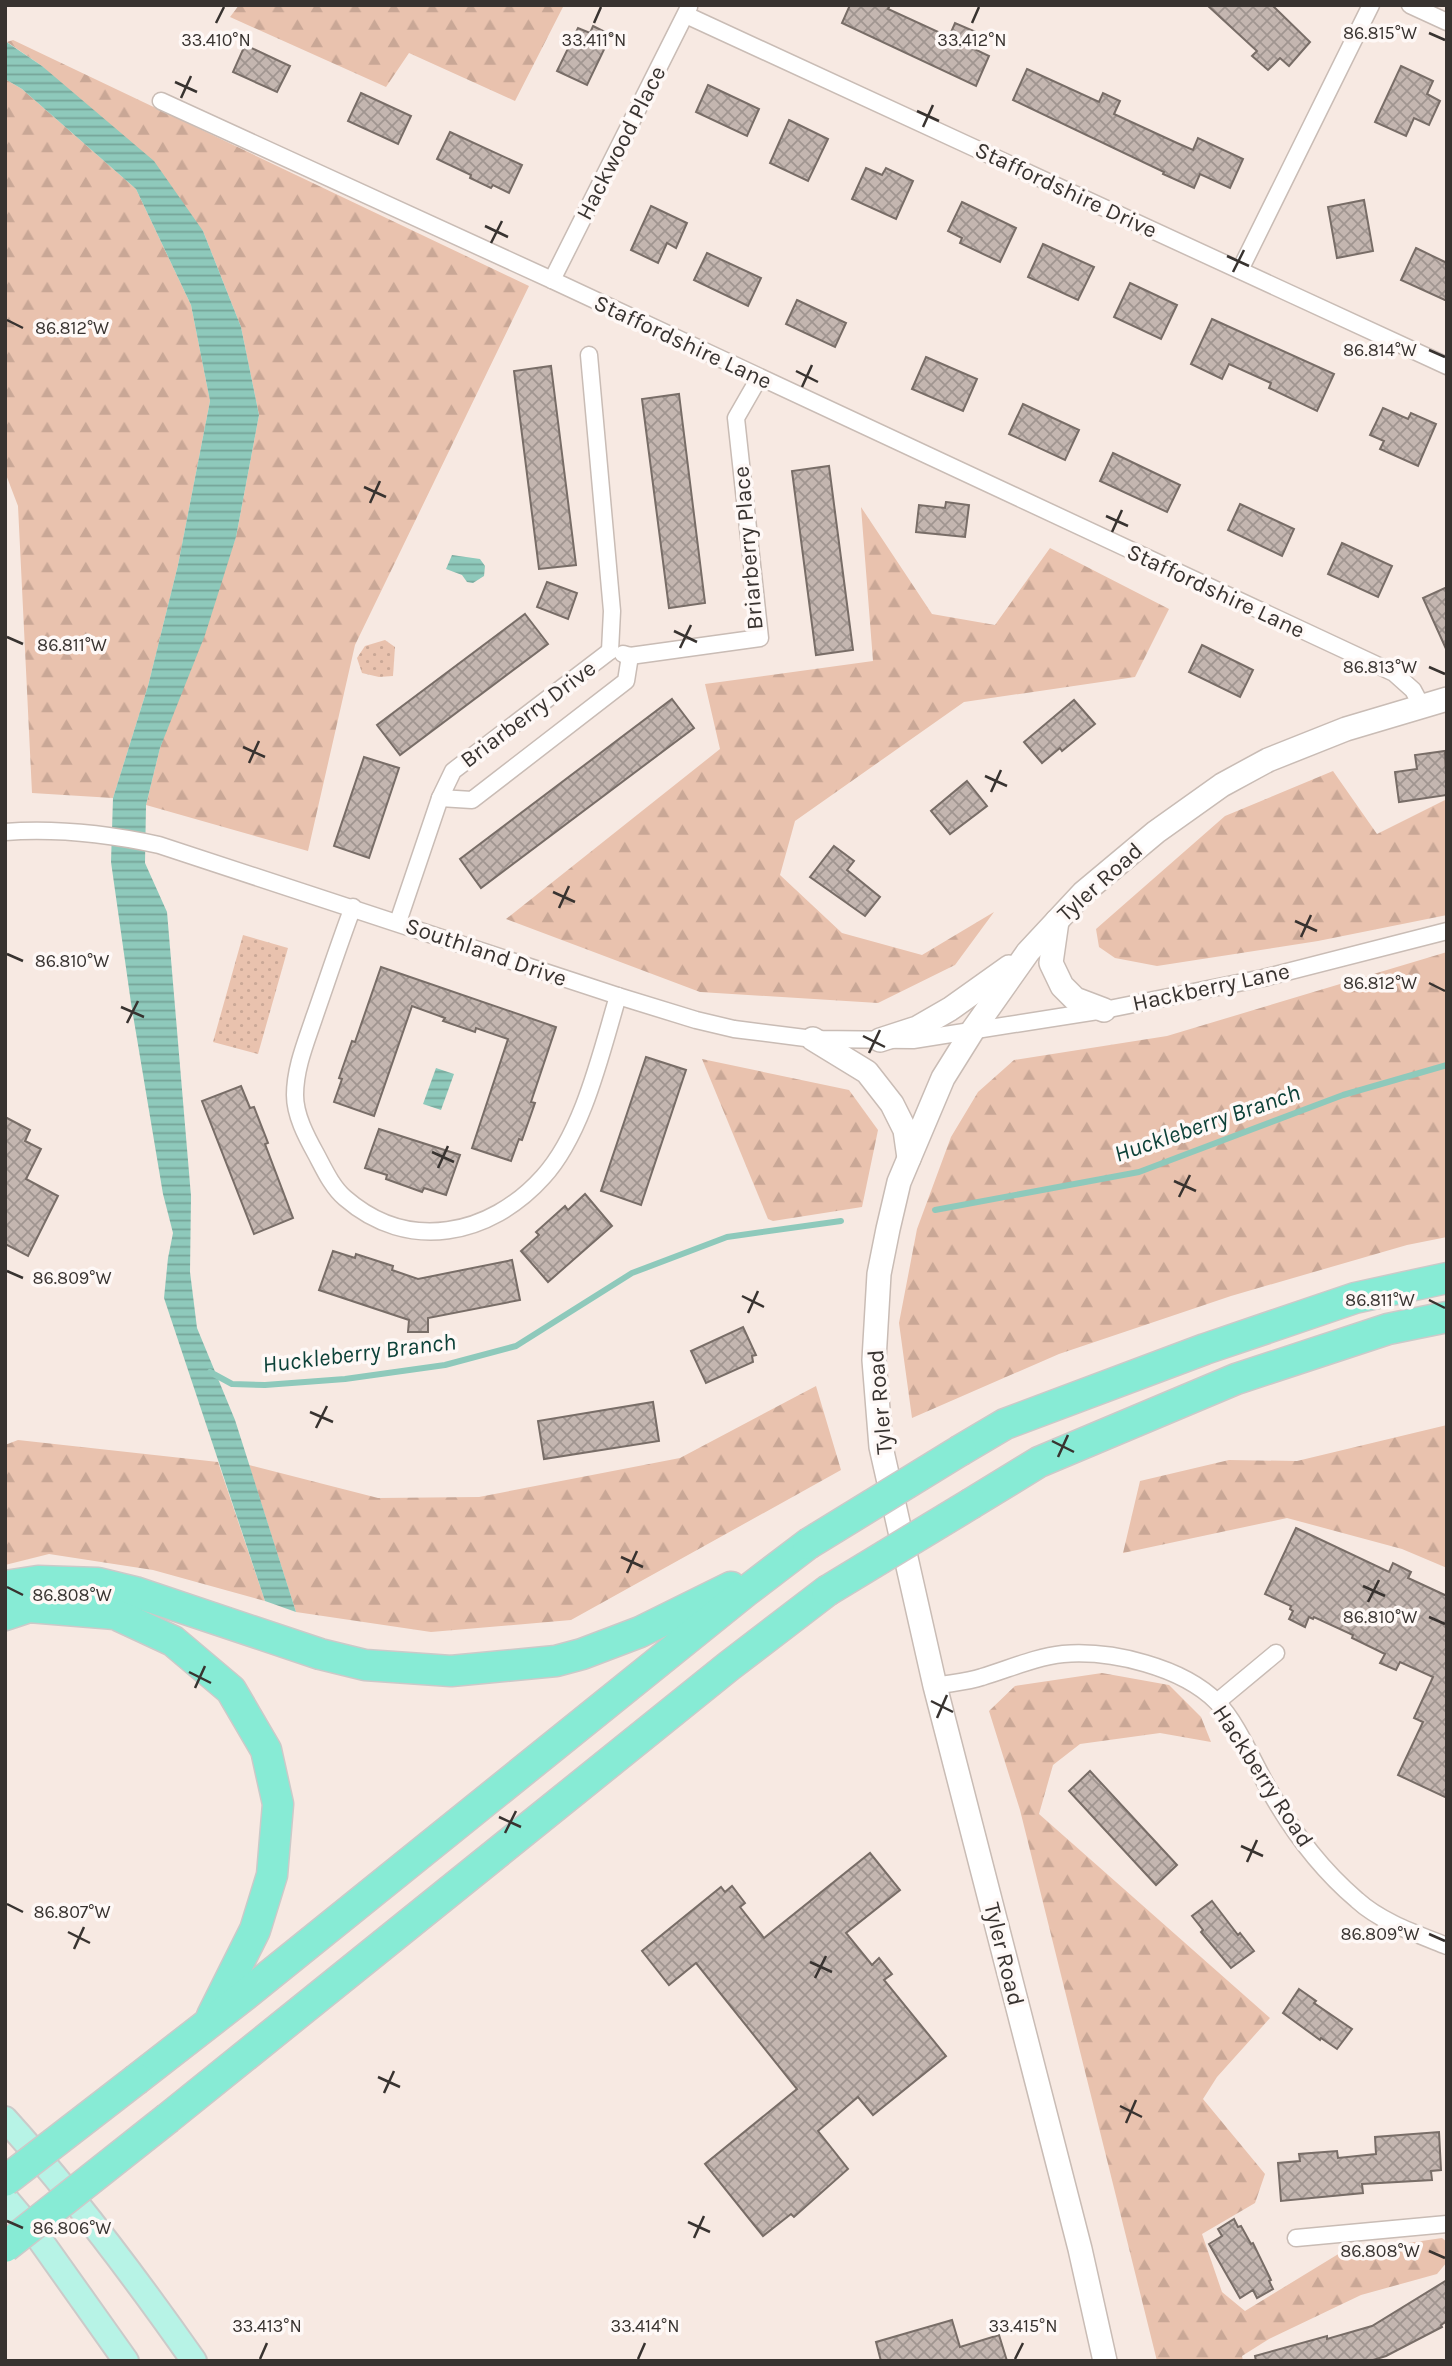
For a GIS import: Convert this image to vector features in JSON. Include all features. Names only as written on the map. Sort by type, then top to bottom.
[{"type":"highway","points":[[5,2181],[207,2025],[745,1592],[800,1551],[961,1450],[1005,1424],[1205,1349],[1355,1298],[1447,1278]]},
{"type":"highway","points":[[5,2247],[729,1666],[827,1591],[1039,1462],[1236,1379],[1388,1329],[1447,1317]]},
{"type":"highway","points":[[5,1586],[38,1581],[98,1583],[135,1592],[320,1654],[365,1665],[451,1671],[556,1661],[582,1654],[640,1632],[800,1551]]},
{"type":"highway","points":[[5,1615],[29,1607],[115,1614],[173,1641],[231,1690],[266,1749],[278,1804],[272,1875],[255,1930],[207,2025]]},
{"type":"main road","points":[[5,2119],[50,2168],[100,2230],[194,2361]]},
{"type":"main road","points":[[5,2198],[45,2247],[126,2361]]},
{"type":"street","points":[[1240,270],[1371,5]]},
{"type":"street","points":[[1410,5],[1447,22]]},
{"type":"street","name":"Staffordshire Drive","points":[[688,10],[1447,366]]},
{"type":"street","name":"Hackwood Place","points":[[552,280],[688,10]]},
{"type":"street","name":"Staffordshire Lane","points":[[161,101],[552,280],[1394,673],[1413,690],[1421,705]]},
{"type":"street","points":[[589,355],[612,611],[610,651]]},
{"type":"street","name":"Briarberry Place","points":[[630,656],[760,638],[736,418],[759,378]]},
{"type":"street","name":"Briarberry Drive","points":[[398,922],[440,797],[453,771],[610,651],[630,656],[626,681],[472,800],[440,797]]},
{"type":"street","name":"Tyler Road","points":[[1105,2361],[1080,2249],[935,1686],[881,1447],[874,1360],[879,1275],[899,1182],[943,1078],[1028,952],[1083,892],[1156,832],[1222,785],[1268,760],[1304,744],[1447,699]]},
{"type":"street","name":"Southland Drive","points":[[5,831],[40,829],[110,834],[159,845],[618,996],[734,1029],[813,1039],[880,1040],[912,1040],[973,1030]]},
{"type":"street","points":[[353,907],[299,1064],[295,1096],[299,1118],[328,1177],[344,1197],[369,1216],[393,1227],[417,1232],[442,1231],[482,1222],[523,1196],[544,1176],[561,1153],[576,1125],[618,996]]},
{"type":"street","points":[[1057,921],[1051,963],[1062,986],[1076,999],[1104,1010]]},
{"type":"street","name":"Hackberry Lane","points":[[973,1030],[1104,1010],[1263,978],[1447,931]]},
{"type":"street","points":[[880,1040],[917,1028],[950,1009],[1028,952]]},
{"type":"street","points":[[813,1039],[867,1072],[892,1104],[905,1130],[909,1158]]},
{"type":"street","points":[[1217,1702],[1276,1653]]},
{"type":"street","name":"Hackberry Road","points":[[935,1686],[980,1678],[1063,1654],[1129,1659],[1183,1679],[1217,1702],[1296,1832],[1357,1900],[1371,1911],[1447,1946]]},
{"type":"street","points":[[1296,2238],[1447,2224]]},
{"type":"green space","points":[[239,5],[564,5],[515,101],[409,53],[386,87],[230,17]]},
{"type":"green space","points":[[13,40],[529,286],[355,645],[308,851],[146,805],[160,748],[236,537],[259,415],[241,327],[203,231],[42,66],[7,42]]},
{"type":"green space","points":[[5,79],[22,89],[136,189],[191,305],[210,401],[178,565],[148,686],[113,798],[32,793],[18,506],[5,472]]},
{"type":"green space","points":[[861,507],[932,614],[995,625],[1050,548],[1169,609],[1135,677],[964,702],[795,821],[780,875],[842,933],[922,955],[994,912],[955,965],[878,1003],[700,992],[506,919],[720,749],[705,684],[873,661]]},
{"type":"green space","points":[[385,640],[395,647],[393,676],[379,677],[362,673],[357,658],[365,646]]},
{"type":"green space","points":[[1333,771],[1377,834],[1447,799],[1447,915],[1318,941],[1157,966],[1115,958],[1099,947],[1096,929],[1225,816]]},
{"type":"green space","points":[[243,935],[288,948],[258,1054],[213,1042]]},
{"type":"green space","points":[[1447,952],[1447,1237],[1407,1245],[1231,1296],[1059,1354],[912,1418],[899,1323],[917,1229],[951,1137],[978,1092],[1014,1060],[1167,1036]]},
{"type":"green space","points":[[702,1059],[849,1090],[878,1130],[862,1207],[773,1221],[768,1219]]},
{"type":"green space","points":[[816,1386],[841,1470],[571,1620],[431,1632],[296,1612],[249,1465],[378,1498],[479,1497],[680,1458]]},
{"type":"green space","points":[[1447,1425],[1447,1568],[1402,1549],[1287,1518],[1123,1553],[1140,1481],[1229,1460],[1297,1461]]},
{"type":"green space","points":[[18,1440],[218,1462],[265,1601],[153,1570],[49,1554],[5,1565],[5,1445]]},
{"type":"green space","points":[[1102,1673],[1169,1685],[1201,1717],[1211,1742],[1160,1733],[1080,1744],[1053,1765],[1039,1814],[1270,2018],[1217,2077],[1203,2099],[1265,2174],[1255,2203],[1202,2234],[1222,2292],[1245,2311],[1340,2253],[1442,2238],[1447,2242],[1447,2262],[1437,2274],[1361,2295],[1269,2339],[1242,2356],[1243,2361],[1157,2361],[1020,1810],[989,1711],[1015,1686]]},
{"type":"water","points":[[5,41],[42,66],[154,161],[203,231],[241,327],[259,415],[236,537],[205,635],[160,748],[146,805],[145,863],[167,912],[191,1196],[190,1272],[197,1328],[235,1420],[296,1612],[265,1601],[164,1298],[173,1233],[163,1194],[131,1003],[111,862],[113,798],[148,686],[178,565],[210,401],[191,305],[136,189],[22,89],[5,79]]},
{"type":"water","points":[[452,555],[480,559],[485,566],[484,576],[473,583],[467,582],[462,575],[446,569]]},
{"type":"water","points":[[436,1068],[454,1074],[441,1110],[423,1104]]},
{"type":"building","points":[[850,5],[890,5],[888,9],[949,37],[955,23],[976,32],[970,47],[989,56],[976,86],[842,23]]},
{"type":"building","points":[[1207,5],[1272,5],[1310,42],[1289,66],[1280,58],[1268,70],[1252,56],[1257,51]]},
{"type":"building","points":[[593,26],[611,35],[587,85],[557,71],[578,28],[590,33]]},
{"type":"building","points":[[245,45],[290,66],[277,92],[233,72]]},
{"type":"building","points":[[1401,66],[1433,81],[1427,94],[1440,101],[1429,125],[1414,118],[1406,136],[1375,122]]},
{"type":"building","points":[[1027,69],[1099,102],[1103,93],[1120,101],[1114,114],[1193,150],[1198,138],[1243,159],[1230,188],[1200,174],[1194,188],[1013,100]]},
{"type":"building","points":[[708,85],[759,109],[747,136],[696,112]]},
{"type":"building","points":[[361,93],[411,116],[398,144],[348,121]]},
{"type":"building","points":[[789,120],[828,139],[808,181],[770,163]]},
{"type":"building","points":[[450,132],[522,165],[509,193],[493,185],[491,188],[437,159]]},
{"type":"building","points":[[866,168],[882,175],[886,168],[913,181],[896,219],[852,199]]},
{"type":"building","points":[[1364,200],[1373,251],[1337,258],[1328,207]]},
{"type":"building","points":[[962,202],[1016,228],[1000,262],[960,243],[962,238],[948,231]]},
{"type":"building","points":[[651,206],[687,223],[676,248],[667,243],[658,263],[631,250]]},
{"type":"building","points":[[1043,244],[1094,267],[1078,300],[1028,277]]},
{"type":"building","points":[[1416,248],[1447,263],[1447,301],[1401,280]]},
{"type":"building","points":[[707,253],[761,278],[748,306],[694,280]]},
{"type":"building","points":[[1130,283],[1177,305],[1161,339],[1114,317]]},
{"type":"building","points":[[797,300],[846,323],[835,347],[786,324]]},
{"type":"building","points":[[1212,319],[1334,374],[1317,411],[1269,388],[1271,383],[1229,364],[1222,379],[1191,364]]},
{"type":"building","points":[[926,357],[977,379],[963,411],[912,389]]},
{"type":"building","points":[[551,366],[576,565],[539,569],[514,371]]},
{"type":"building","points":[[679,394],[705,603],[669,608],[642,399]]},
{"type":"building","points":[[1023,404],[1079,430],[1065,460],[1009,434]]},
{"type":"building","points":[[1383,408],[1408,419],[1411,413],[1436,424],[1418,466],[1380,449],[1384,441],[1370,435]]},
{"type":"building","points":[[1113,453],[1180,485],[1167,512],[1100,481]]},
{"type":"building","points":[[829,466],[853,650],[816,655],[792,471]]},
{"type":"building","points":[[946,502],[969,505],[965,537],[916,532],[919,505],[945,508]]},
{"type":"building","points":[[1240,504],[1294,529],[1282,556],[1228,530]]},
{"type":"building","points":[[1342,543],[1392,566],[1378,597],[1328,574]]},
{"type":"building","points":[[547,582],[577,593],[568,619],[537,607]]},
{"type":"building","points":[[1447,587],[1447,651],[1423,598]]},
{"type":"building","points":[[525,614],[548,644],[400,755],[377,725]]},
{"type":"building","points":[[1202,645],[1253,670],[1240,697],[1189,672]]},
{"type":"building","points":[[672,699],[694,728],[481,888],[460,859]]},
{"type":"building","points":[[1074,700],[1095,724],[1062,751],[1060,748],[1042,763],[1024,742]]},
{"type":"building","points":[[1445,751],[1447,795],[1399,802],[1395,772],[1417,769],[1415,755]]},
{"type":"building","points":[[364,757],[399,768],[369,858],[334,846]]},
{"type":"building","points":[[967,781],[987,806],[950,834],[931,811]]},
{"type":"building","points":[[834,846],[854,861],[847,870],[880,897],[865,916],[810,877]]},
{"type":"building","points":[[381,967],[556,1027],[531,1102],[535,1103],[522,1140],[519,1139],[511,1161],[472,1148],[508,1039],[443,1021],[445,1018],[412,1006],[374,1116],[334,1102],[342,1079],[339,1078],[352,1041],[355,1042]]},
{"type":"building","points":[[646,1057],[686,1070],[641,1205],[601,1191]]},
{"type":"building","points":[[241,1086],[250,1108],[254,1107],[293,1218],[254,1234],[202,1101]]},
{"type":"building","points":[[5,1117],[30,1130],[25,1141],[41,1149],[26,1179],[58,1196],[28,1256],[5,1244]]},
{"type":"building","points":[[379,1129],[460,1155],[446,1195],[424,1188],[422,1192],[365,1168]]},
{"type":"building","points":[[585,1194],[612,1226],[548,1282],[521,1251],[539,1235],[536,1232],[565,1206],[568,1210]]},
{"type":"building","points":[[333,1251],[355,1258],[356,1254],[393,1266],[392,1270],[418,1279],[512,1260],[520,1300],[428,1318],[428,1332],[408,1332],[409,1320],[319,1290]]},
{"type":"building","points":[[743,1327],[756,1355],[752,1356],[753,1362],[706,1383],[691,1351]]},
{"type":"building","points":[[653,1402],[659,1441],[544,1459],[538,1421]]},
{"type":"building","points":[[1296,1528],[1389,1572],[1393,1563],[1411,1572],[1408,1578],[1447,1596],[1447,1798],[1398,1775],[1423,1722],[1414,1718],[1433,1677],[1400,1662],[1396,1670],[1380,1663],[1385,1654],[1314,1617],[1309,1617],[1305,1627],[1289,1619],[1293,1611],[1291,1606],[1265,1594]]},
{"type":"building","points":[[1090,1771],[1177,1865],[1156,1885],[1069,1791]]},
{"type":"building","points":[[870,1853],[900,1890],[846,1933],[872,1965],[879,1958],[892,1974],[884,1980],[946,2056],[873,2115],[858,2097],[818,2131],[848,2169],[794,2217],[791,2214],[763,2236],[705,2164],[797,2089],[696,1963],[669,1985],[642,1951],[721,1887],[725,1892],[732,1886],[745,1903],[740,1907],[764,1938]]},
{"type":"building","points":[[1212,1901],[1254,1951],[1231,1968],[1201,1932],[1203,1930],[1192,1916]]},
{"type":"building","points":[[1299,1989],[1316,2001],[1314,2003],[1352,2029],[1337,2049],[1283,2013]]},
{"type":"building","points":[[1439,2132],[1441,2170],[1431,2171],[1432,2180],[1362,2184],[1363,2193],[1281,2201],[1278,2163],[1300,2161],[1299,2154],[1337,2151],[1338,2158],[1376,2154],[1375,2137]]},
{"type":"building","points":[[1234,2219],[1251,2244],[1253,2243],[1271,2280],[1269,2281],[1273,2289],[1257,2298],[1253,2290],[1240,2298],[1209,2244],[1222,2236],[1218,2229]]},
{"type":"building","points":[[1447,2280],[1447,2321],[1442,2327],[1386,2356],[1370,2361],[1256,2361],[1255,2356],[1372,2326]]},
{"type":"building","points":[[952,2320],[960,2347],[999,2335],[1007,2361],[881,2361],[876,2342]]},
{"type":"waterway","name":"Huckleberry Branch","points":[[935,1210],[1139,1172],[1343,1095],[1447,1065]]},
{"type":"waterway","name":"Huckleberry Branch","points":[[210,1372],[232,1384],[265,1385],[345,1379],[445,1365],[516,1346],[632,1273],[727,1237],[841,1221]]}]
